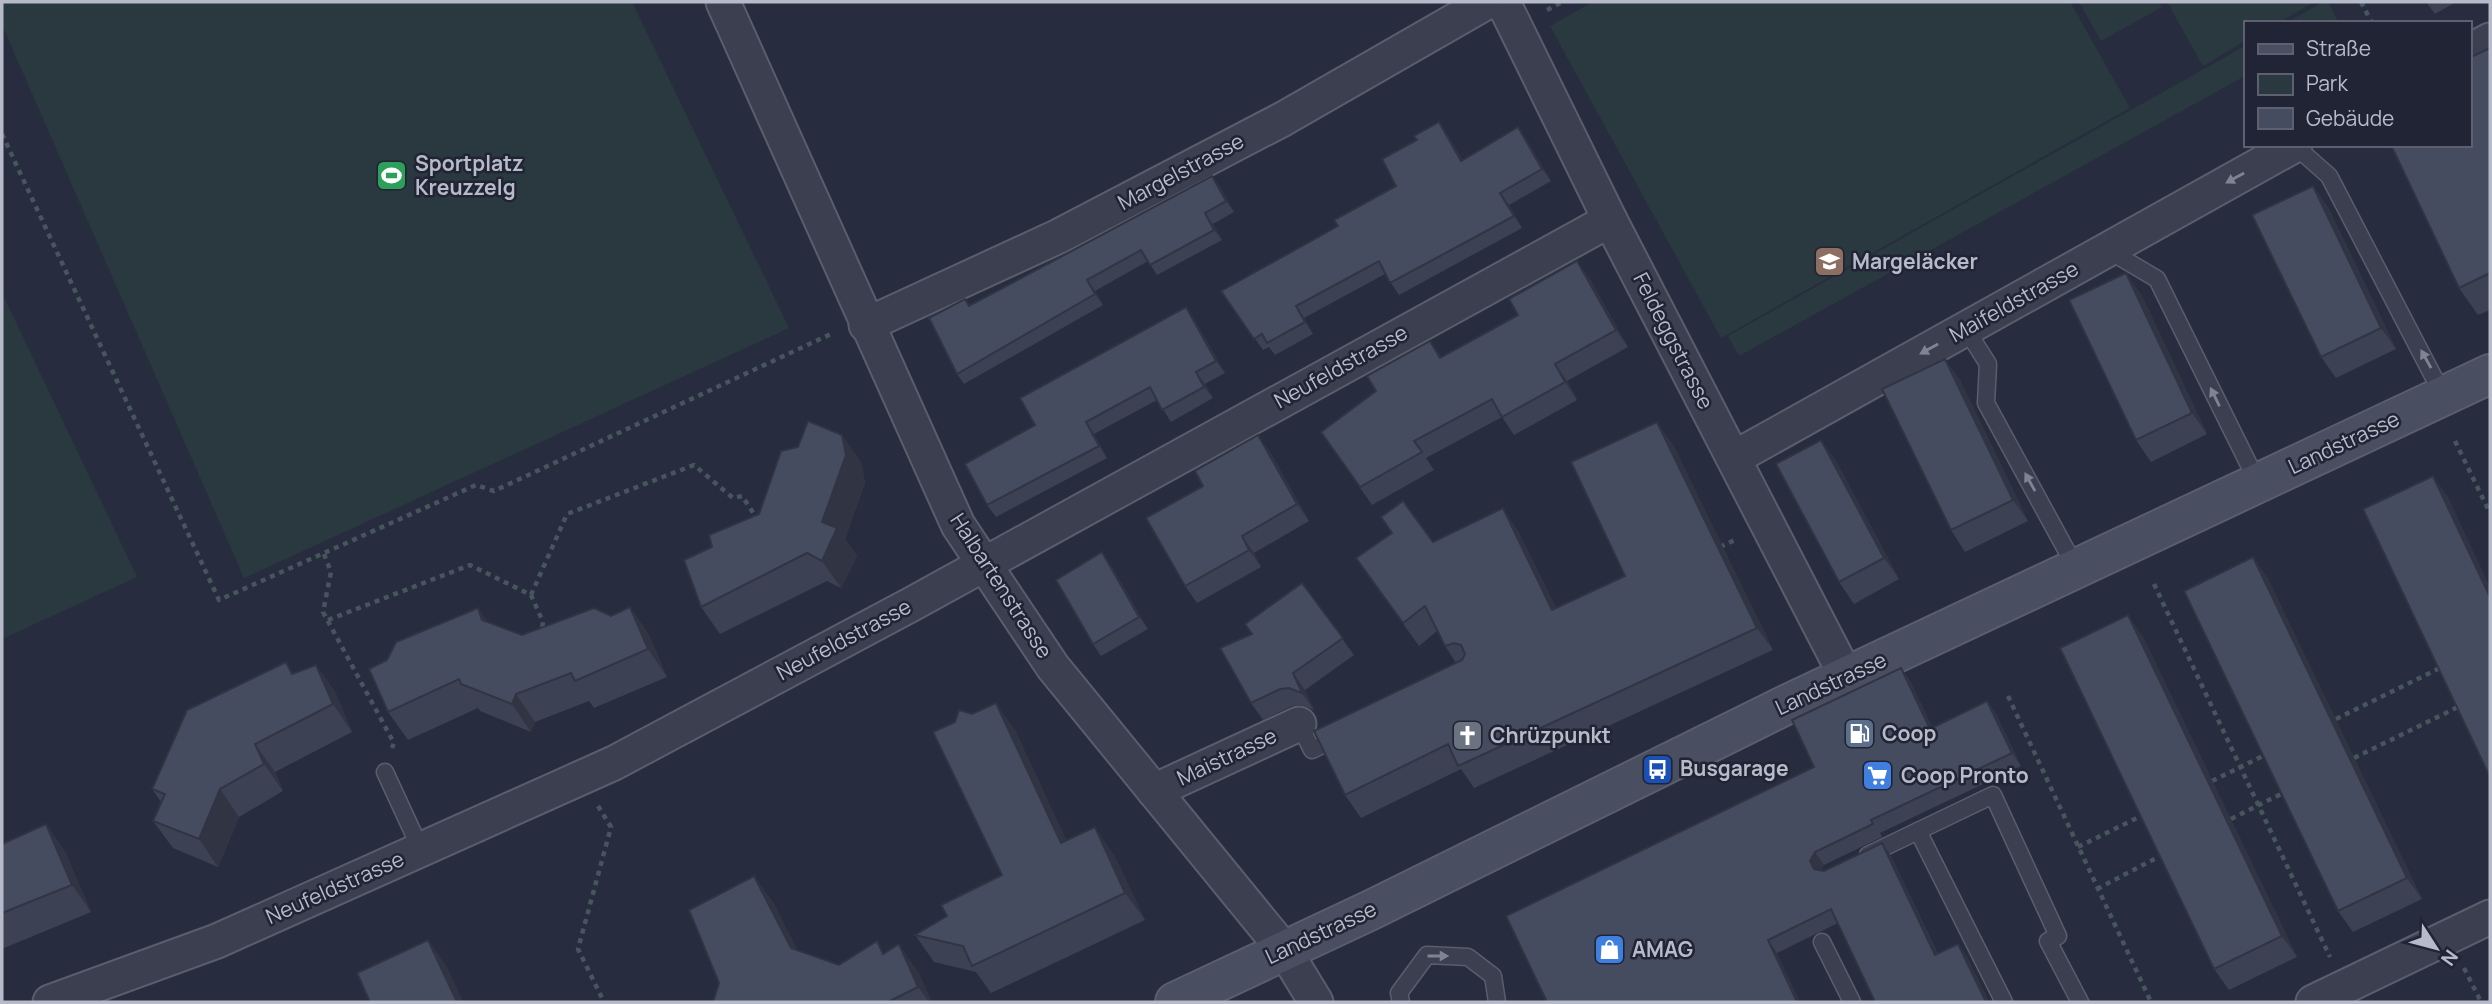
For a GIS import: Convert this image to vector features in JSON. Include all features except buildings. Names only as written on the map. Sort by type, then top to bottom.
[{"type":"main road","name":"Landstrasse","points":[[1175,1002],[2076,568],[2490,374]]},
{"type":"street","name":"Halbartenstrasse","points":[[723,2],[851,328],[958,525],[1053,667],[1285,951],[1316,1002]]},
{"type":"street","name":"Margelstrasse","points":[[851,328],[1283,119],[1487,2]]},
{"type":"street","name":"Feldeggstrasse","points":[[1503,2],[1610,220],[1847,678]]},
{"type":"street","points":[[2471,50],[2490,40]]},
{"type":"street","name":"Maifeldstrasse","points":[[1734,458],[2290,147]]},
{"type":"street","name":"Neufeldstrasse","points":[[50,1002],[217,941],[582,778],[888,617],[1610,220]]},
{"type":"street","name":"Maistrasse","points":[[1154,791],[1299,724]]},
{"type":"street","points":[[2313,1002],[2490,916]]},
{"type":"lane","points":[[2296,147],[2329,176],[2444,397]]},
{"type":"lane","points":[[2107,250],[2157,279],[2258,483]]},
{"type":"lane","points":[[1966,329],[1988,364],[1986,403],[2076,568]]},
{"type":"lane","points":[[1299,724],[1312,750],[1361,727]]},
{"type":"lane","points":[[385,772],[421,850]]},
{"type":"lane","points":[[1851,863],[1993,794],[2058,936],[2048,940],[2080,1002]]},
{"type":"lane","points":[[1918,831],[2004,1002]]},
{"type":"lane","points":[[1822,942],[1852,1002]]},
{"type":"lane","points":[[1401,1002],[1399,993],[1427,955],[1468,957],[1493,976],[1497,1002]]},
{"type":"path","points":[[2361,2],[2371,21]]},
{"type":"path","points":[[2,134],[219,600],[476,485],[494,491],[851,328]]},
{"type":"path","points":[[2455,441],[2490,513]]},
{"type":"path","points":[[531,595],[567,514],[694,465],[733,498],[742,496],[760,524]]},
{"type":"path","points":[[1717,548],[1766,525]]},
{"type":"path","points":[[324,554],[331,572],[323,612],[394,743],[385,772]]},
{"type":"path","points":[[328,620],[470,565],[531,595],[543,622],[541,643]]},
{"type":"path","points":[[2154,584],[2345,987]]},
{"type":"path","points":[[2336,719],[2443,666]]},
{"type":"path","points":[[2008,696],[2151,1002]]},
{"type":"path","points":[[2354,758],[2461,705]]},
{"type":"path","points":[[2213,781],[2267,754]]},
{"type":"path","points":[[582,778],[611,827],[578,949],[604,1002]]},
{"type":"path","points":[[2231,819],[2285,792]]},
{"type":"path","points":[[2078,847],[2145,814]]},
{"type":"path","points":[[2098,889],[2164,855]]},
{"type":"green space","name":"Sportplatz Kreuzzelg","points":[[2,2],[632,2],[789,328],[244,578],[2,25]]},
{"type":"green space","name":"Margeläcker","points":[[1593,2],[2070,2],[2130,108],[1721,338],[1550,26]]},
{"type":"green space","points":[[2079,2],[2159,2],[2162,7],[2101,41]]},
{"type":"green space","points":[[2167,2],[2314,2],[2281,21],[2244,21],[2244,42],[2203,66]]},
{"type":"green space","points":[[2323,2],[2328,2],[2338,21],[2290,21]]},
{"type":"green space","points":[[2244,47],[2244,77],[1739,356],[1728,336]]},
{"type":"green space","points":[[2,293],[137,577],[2,639]]},
{"type":"place","name":"Sportplatz Kreuzzelg","points":[[392,176]]},
{"type":"place","name":"Margeläcker","points":[[1829,262]]},
{"type":"place","name":"Coop","points":[[1859,734]]},
{"type":"place","name":"Chrüzpunkt","points":[[1467,736]]},
{"type":"place","name":"Busgarage","points":[[1657,769]]},
{"type":"place","name":"Coop Pronto","points":[[1878,776]]},
{"type":"place","name":"AMAG","points":[[1609,950]]}]
